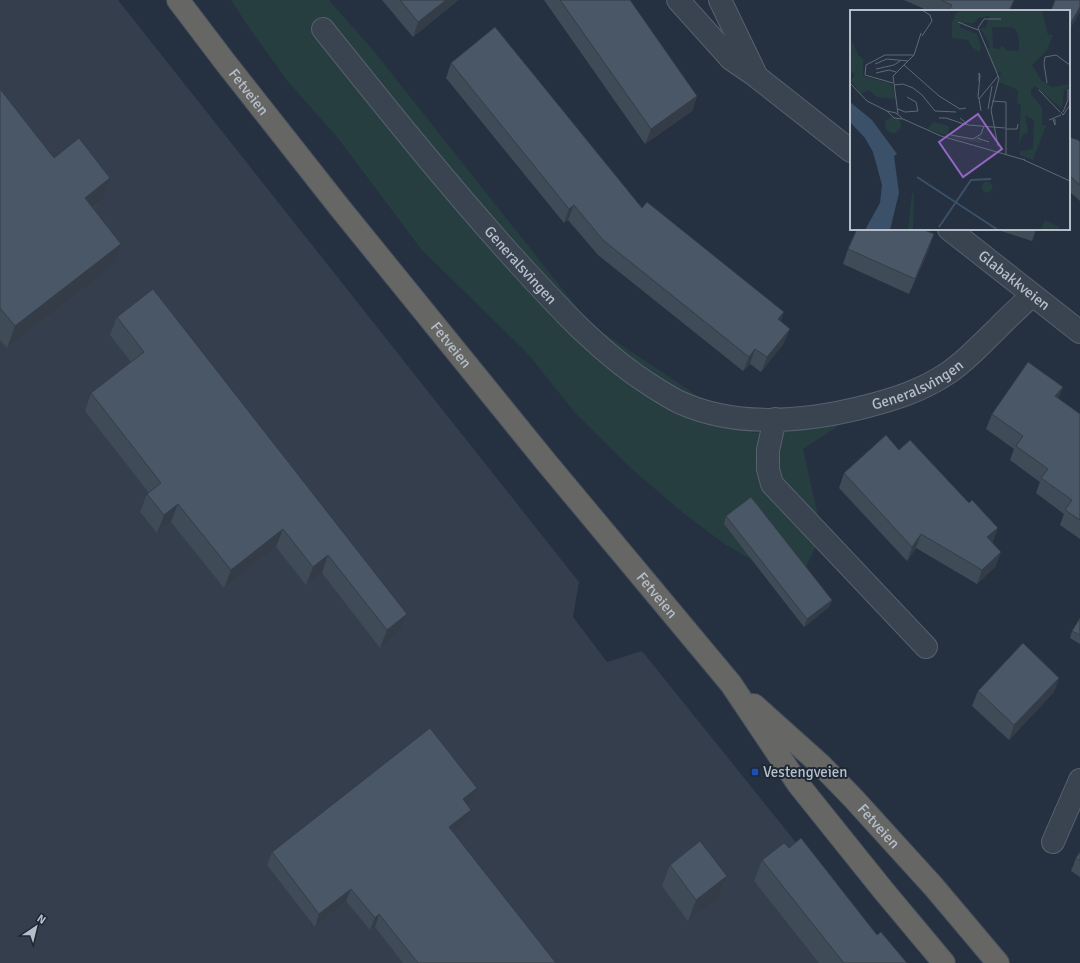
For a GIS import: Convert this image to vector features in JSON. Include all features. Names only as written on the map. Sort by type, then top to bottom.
[{"type":"highway","name":"Fetveien","points":[[178,0],[340,208],[546,462],[731,684],[798,784],[944,963]]},
{"type":"highway","name":"Fetveien","points":[[731,684],[822,766],[903,852],[998,963]]},
{"type":"street","points":[[678,0],[731,59],[757,77],[850,150]]},
{"type":"street","points":[[720,0],[757,77]]},
{"type":"street","name":"Generalsvingen","points":[[323,28],[404,131],[490,232],[546,294],[608,354],[641,379],[678,402],[728,417],[793,419],[842,412],[892,400],[920,390],[949,373],[973,353],[1032,295]]},
{"type":"street","name":"Glabakkveien","points":[[950,230],[1080,332]]},
{"type":"street","points":[[775,419],[768,450],[768,469],[772,484],[926,647]]},
{"type":"street","points":[[1053,842],[1080,780]]},
{"type":"shaded area","points":[[0,0],[118,0],[579,582],[573,617],[607,662],[642,651],[893,963],[0,963]]},
{"type":"green space","points":[[231,0],[329,0],[373,50],[590,324],[753,433],[855,415],[803,449],[822,534],[797,585],[726,545],[682,512],[633,470],[576,414],[528,354],[421,249],[337,137],[290,84]]},
{"type":"building","points":[[400,0],[446,0],[418,22]]},
{"type":"building","points":[[560,0],[630,0],[697,96],[651,129]]},
{"type":"building","points":[[941,0],[1014,0],[1009,10],[949,10],[952,5]]},
{"type":"building","points":[[1055,0],[1080,0],[1080,7],[1070,24],[1070,10],[1051,10]]},
{"type":"building","points":[[495,27],[642,208],[647,202],[784,312],[778,319],[790,329],[767,357],[755,349],[749,357],[603,240],[574,205],[569,209],[451,63]]},
{"type":"building","points":[[0,89],[54,158],[79,138],[110,178],[85,198],[121,244],[15,326],[0,308]]},
{"type":"building","points":[[1070,137],[1080,142],[1080,185],[1071,177],[1070,180]]},
{"type":"building","points":[[857,230],[924,230],[934,234],[915,279],[848,249]]},
{"type":"building","points":[[153,289],[407,614],[387,630],[328,555],[313,567],[283,529],[231,570],[178,504],[164,515],[147,494],[161,483],[91,393],[144,352],[117,317]]},
{"type":"building","points":[[1028,362],[1063,387],[1055,396],[1080,414],[1080,520],[1065,510],[1072,500],[1041,478],[1048,469],[1016,446],[1023,436],[992,414]]},
{"type":"building","points":[[886,435],[899,450],[910,440],[969,503],[972,500],[998,528],[987,537],[1001,552],[982,570],[921,534],[912,547],[844,473]]},
{"type":"building","points":[[751,497],[832,600],[807,619],[726,516]]},
{"type":"building","points":[[1080,618],[1080,635],[1072,631]]},
{"type":"building","points":[[1023,643],[1059,678],[1014,725],[978,691]]},
{"type":"building","points":[[430,728],[477,788],[463,799],[471,810],[449,827],[556,963],[418,963],[379,914],[375,918],[351,889],[319,914],[272,852]]},
{"type":"building","points":[[801,838],[877,935],[881,932],[907,963],[843,963],[762,860],[784,843],[789,848]]},
{"type":"building","points":[[700,841],[727,876],[696,900],[670,865]]},
{"type":"building","points":[[1080,852],[1080,861],[1076,858]]},
{"type":"place","name":"Vestengveien","points":[[755,772]]}]
